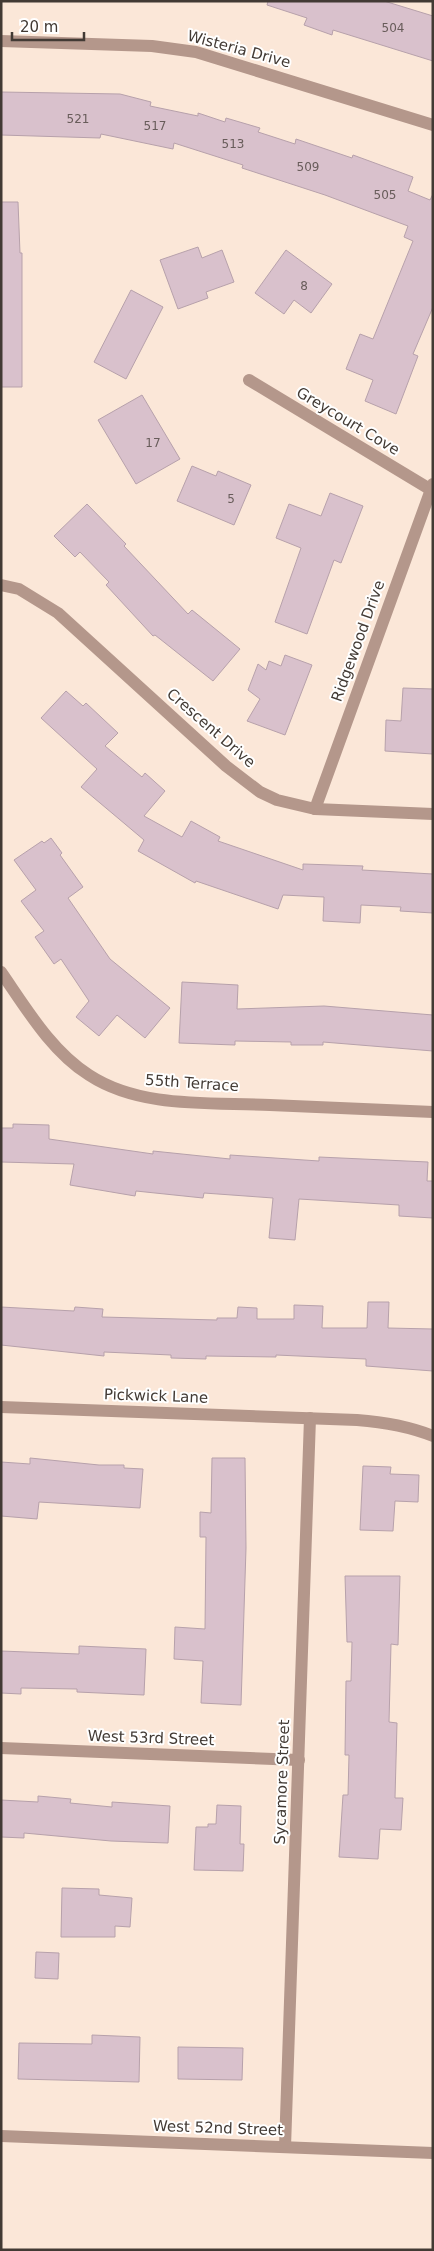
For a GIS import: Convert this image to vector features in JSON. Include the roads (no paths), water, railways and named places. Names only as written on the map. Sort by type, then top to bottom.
[{"type":"street","name":"Wisteria Drive","points":[[1,41],[152,46],[196,52],[433,124]]},
{"type":"street","name":"Greycourt Cove","points":[[249,380],[432,488]]},
{"type":"street","name":"Ridgewood Drive","points":[[315,809],[432,488]]},
{"type":"street","name":"Crescent Drive","points":[[1,585],[19,589],[58,613],[226,766],[260,792],[295,805],[315,809],[433,814]]},
{"type":"street","name":"55th Terrace","points":[[1,973],[51,1042],[66,1057],[88,1075],[110,1087],[140,1097],[184,1101],[433,1112]]},
{"type":"street","name":"Pickwick Lane","points":[[1,1407],[386,1422],[433,1436]]},
{"type":"street","name":"Sycamore Street","points":[[285,2147],[310,1418]]},
{"type":"street","name":"West 53rd Street","points":[[1,1748],[299,1760]]},
{"type":"street","name":"West 52nd Street","points":[[1,2136],[433,2153]]}]
